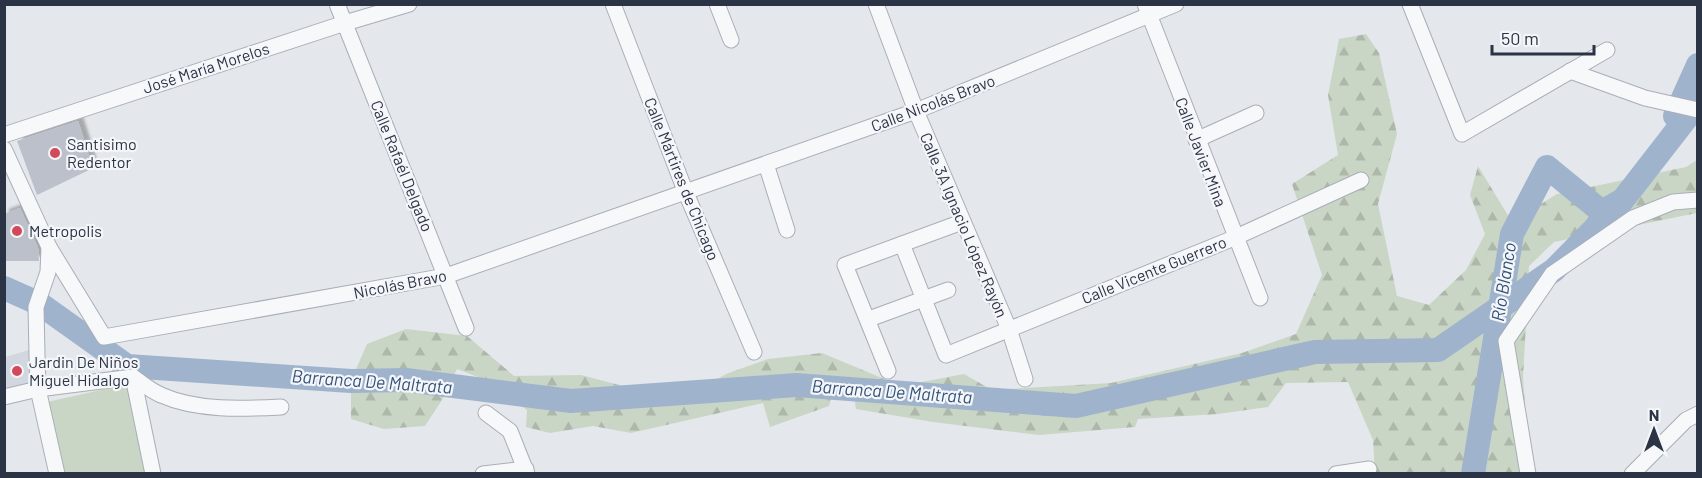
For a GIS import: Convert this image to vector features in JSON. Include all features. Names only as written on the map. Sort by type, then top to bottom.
[{"type":"street","name":"Calle Rafaél Delgado","points":[[338,4],[466,328]]},
{"type":"street","name":"José María Morelos","points":[[4,135],[409,4]]},
{"type":"street","name":"Calle Mártires de Chicago","points":[[613,4],[686,193],[754,352]]},
{"type":"street","points":[[717,4],[731,40]]},
{"type":"street","name":"Calle 3A Ignacio López Rayón","points":[[876,4],[916,111],[1009,329],[1025,379]]},
{"type":"street","name":"Calle Nicolás Bravo","points":[[686,193],[916,111],[1148,11],[1176,4]]},
{"type":"street","points":[[1410,4],[1462,134],[1607,50]]},
{"type":"street","name":"Calle Javier Mina","points":[[1148,11],[1234,238],[1260,298]]},
{"type":"street","points":[[1570,71],[1645,98],[1698,110]]},
{"type":"street","points":[[1196,140],[1256,113]]},
{"type":"street","points":[[4,150],[49,247],[48,272],[36,307],[38,389],[57,474]]},
{"type":"street","points":[[766,164],[787,230]]},
{"type":"street","name":"Calle Vicente Guerrero","points":[[924,298],[946,355],[1234,238],[1361,180]]},
{"type":"street","name":"Nicolás Bravo","points":[[49,247],[104,337],[447,276],[686,193]]},
{"type":"street","points":[[1532,470],[1506,341],[1552,274],[1633,218],[1673,202],[1698,200]]},
{"type":"street","points":[[888,371],[845,265],[962,222]]},
{"type":"street","points":[[902,244],[924,298]]},
{"type":"street","points":[[868,319],[948,290]]},
{"type":"street","points":[[133,377],[153,474]]},
{"type":"street","points":[[4,397],[38,389],[133,377],[160,395],[194,404],[243,409],[281,407]]},
{"type":"street","points":[[483,474],[526,472],[510,430],[486,413]]},
{"type":"street","points":[[1632,474],[1686,420],[1698,414]]},
{"type":"street","points":[[1336,474],[1369,469]]},
{"type":"shaded area","name":"Jardin De Niños Miguel Hidalgo","points":[[29,350],[31,384],[5,390],[5,357]]},
{"type":"green space","points":[[1366,34],[1379,53],[1397,134],[1378,204],[1397,296],[1429,305],[1466,270],[1485,234],[1470,195],[1478,166],[1512,222],[1557,194],[1686,167],[1697,160],[1697,213],[1554,242],[1529,266],[1523,378],[1530,473],[1375,473],[1373,440],[1348,382],[1286,383],[1268,407],[1218,414],[1138,419],[1135,427],[1039,435],[933,422],[856,409],[854,396],[834,389],[829,406],[770,427],[763,403],[631,433],[593,426],[550,433],[526,427],[527,410],[491,382],[457,369],[442,400],[425,426],[384,429],[351,419],[351,381],[367,344],[406,329],[467,336],[514,376],[581,375],[680,401],[726,374],[768,359],[822,353],[901,386],[964,374],[992,390],[1111,383],[1242,353],[1296,334],[1322,275],[1292,184],[1338,155],[1328,95],[1339,39]]},
{"type":"green space","points":[[128,384],[149,473],[63,473],[47,402]]},
{"type":"building","name":"Santisimo Redentor","points":[[78,121],[93,168],[37,195],[17,141]]},
{"type":"building","name":"Metropolis","points":[[20,208],[38,248],[39,261],[4,261],[4,214]]},
{"type":"waterway","name":"Río Blanco","points":[[1675,116],[1698,65]]},
{"type":"waterway","name":"Barranca De Maltrata","points":[[4,288],[40,304],[127,366],[351,381],[406,380],[571,401],[796,385],[1076,406],[1315,352],[1438,350],[1554,270],[1622,201],[1698,103]]},
{"type":"waterway","name":"Río Blanco","points":[[1473,474],[1512,234],[1547,167],[1602,212],[1621,201]]},
{"type":"place","name":"Santisimo Redentor","points":[[55,153]]},
{"type":"place","name":"Metropolis","points":[[17,231]]},
{"type":"place","name":"Jardin De Niños Miguel Hidalgo","points":[[17,371]]}]
